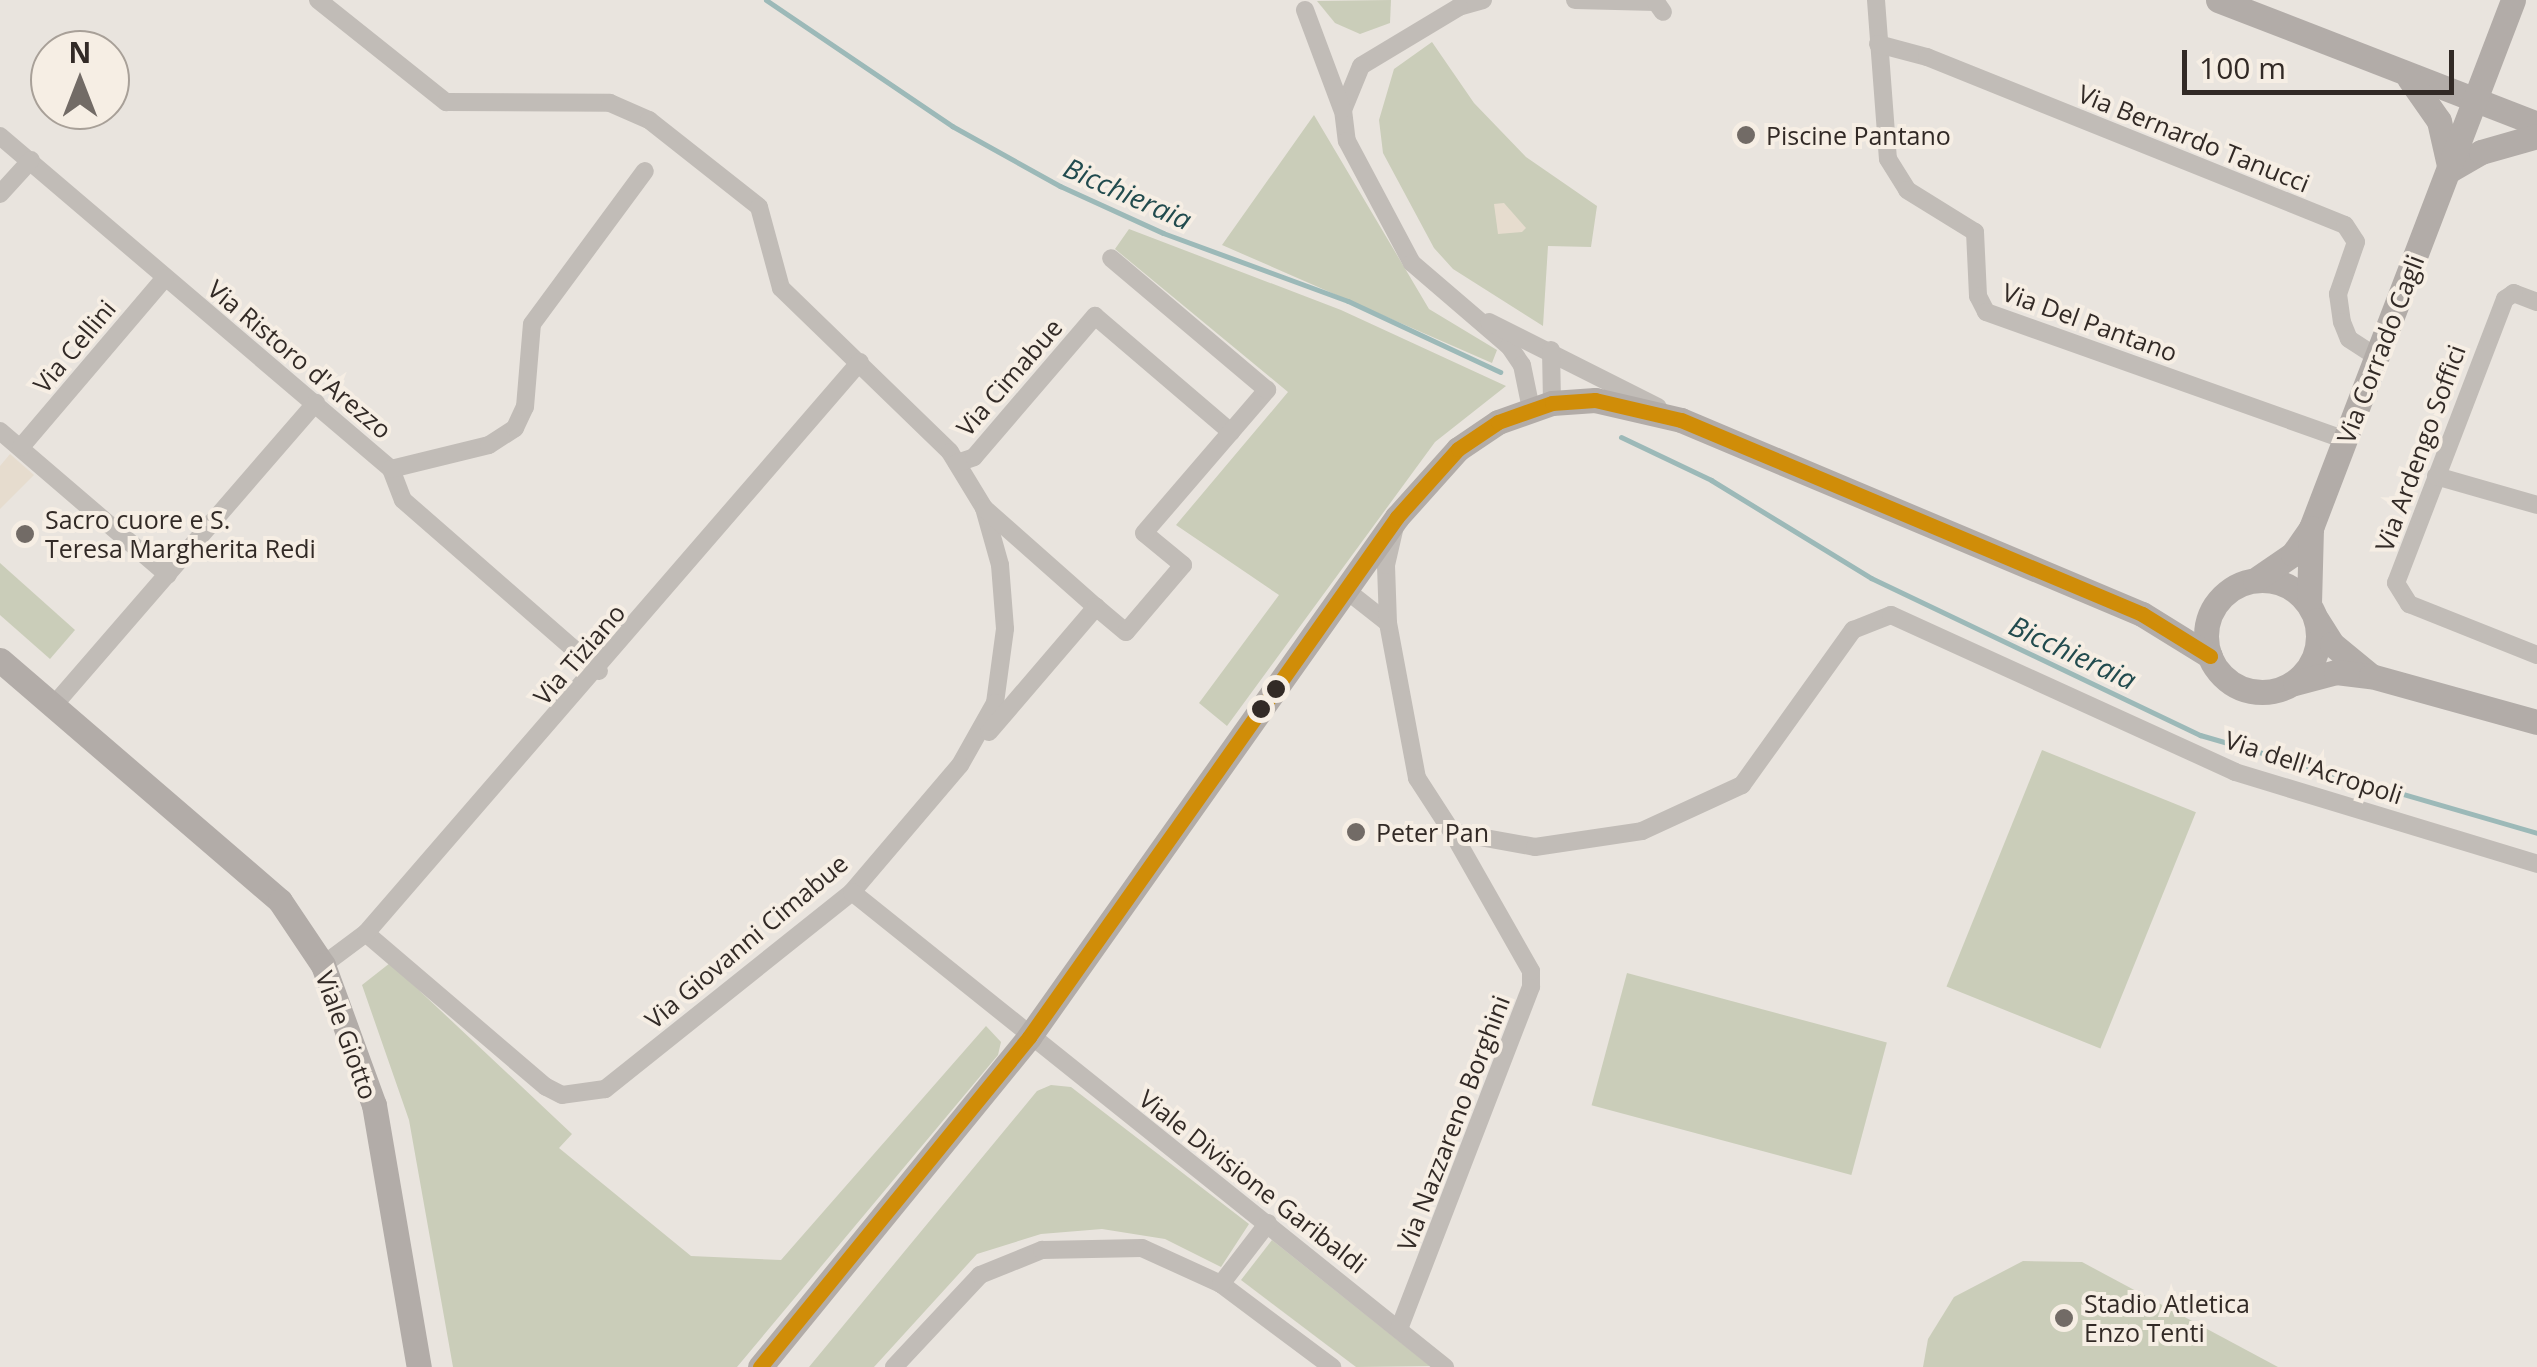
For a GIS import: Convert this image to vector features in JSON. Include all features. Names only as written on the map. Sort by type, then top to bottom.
[{"type":"main road","points":[[2218,0],[2537,124]]},
{"type":"main road","name":"Via Corrado Cagli","points":[[2311,528],[2478,102],[2513,0]]},
{"type":"main road","points":[[2406,74],[2439,121],[2450,170],[2481,152],[2537,136]]},
{"type":"main road","points":[[760,1367],[1029,1037],[1397,517],[1458,449],[1498,422],[1541,406],[1626,404],[1680,420],[2142,614],[2210,656],[2244,689],[2292,684],[2336,672],[2371,676],[2537,722]]},
{"type":"main road","points":[[2210,656],[2210,616],[2227,592],[2255,580],[2293,554],[2311,528]]},
{"type":"main road","points":[[2292,684],[2316,656],[2311,528]]},
{"type":"main road","points":[[2255,580],[2285,584],[2313,612],[2332,644],[2371,676]]},
{"type":"main road","points":[[2142,614],[2210,616]]},
{"type":"main road","name":"Viale Giotto","points":[[0,660],[280,901],[323,964],[374,1105],[419,1367]]},
{"type":"street","name":"Via Giovanni Cimabue","points":[[318,0],[446,102],[610,103],[650,120],[760,207],[781,288],[860,362],[957,463],[984,508],[1000,564],[1005,629],[996,703],[960,764],[852,892],[605,1089],[582,1095],[546,1087],[366,932]]},
{"type":"street","points":[[1342,110],[1360,66],[1481,0]]},
{"type":"street","points":[[1575,0],[1656,2],[1662,12]]},
{"type":"street","name":"Via Del Pantano","points":[[1876,0],[1888,159],[1907,190],[1975,232],[1978,296],[1986,312],[2344,440]]},
{"type":"street","points":[[1305,10],[1342,110],[1347,141],[1412,263],[1480,318],[1522,366],[1541,406]]},
{"type":"street","name":"Via Bernardo Tanucci","points":[[1878,44],[1926,57],[2344,225],[2356,242],[2338,294],[2342,322],[2349,338],[2377,357]]},
{"type":"street","name":"Via Ristoro d'Arezzo","points":[[0,136],[391,469],[404,500],[599,670]]},
{"type":"street","points":[[0,194],[30,160]]},
{"type":"street","points":[[391,469],[489,445],[515,428],[525,407],[532,324],[645,170]]},
{"type":"street","points":[[984,508],[1126,632],[1183,566],[1144,532],[1266,390],[1111,258]]},
{"type":"street","name":"Via Cellini","points":[[21,447],[166,278]]},
{"type":"street","name":"Via Ardengo Soffici","points":[[2537,302],[2514,293],[2485,345],[2397,594],[2537,655]]},
{"type":"street","name":"Via Cimabue","points":[[957,463],[974,457],[1095,316],[1231,432]]},
{"type":"street","points":[[1480,318],[1551,350],[1680,420]]},
{"type":"street","points":[[1541,406],[1551,350]]},
{"type":"street","name":"Via Tiziano","points":[[323,964],[366,932],[599,670],[860,362]]},
{"type":"street","points":[[54,705],[316,403]]},
{"type":"street","points":[[0,431],[168,575]]},
{"type":"street","points":[[2436,476],[2537,505]]},
{"type":"street","points":[[1397,517],[1386,565],[1388,622],[1417,778],[1452,832]]},
{"type":"street","points":[[1346,590],[1388,622]]},
{"type":"street","points":[[960,764],[1096,606]]},
{"type":"street","name":"Via dell'Acropoli","points":[[1452,832],[1535,847],[1642,831],[1742,785],[1853,630],[1890,615],[2234,772],[2537,864]]},
{"type":"street","name":"Via Nazzareno Borghini","points":[[1399,1328],[1528,1003],[1531,972],[1452,832]]},
{"type":"street","points":[[852,892],[1029,1037]]},
{"type":"street","name":"Viale Divisione Garibaldi","points":[[1029,1037],[1445,1367]]},
{"type":"street","points":[[1221,1284],[1268,1223]]},
{"type":"street","points":[[894,1367],[980,1275],[1042,1250],[1142,1248],[1221,1284],[1332,1367]]},
{"type":"green space","points":[[1391,0],[1390,23],[1360,34],[1335,23],[1317,1]]},
{"type":"green space","points":[[1432,42],[1474,103],[1526,157],[1597,206],[1591,247],[1548,246],[1543,326],[1453,269],[1434,248],[1383,153],[1379,120],[1394,69]]},
{"type":"green space","points":[[1314,115],[1429,309],[1497,350],[1492,363],[1222,245]]},
{"type":"green space","points":[[1129,229],[1341,310],[1506,386],[1435,442],[1227,726],[1199,703],[1279,595],[1176,525],[1288,392],[1115,249]]},
{"type":"green space","points":[[0,563],[75,630],[50,659],[0,615]]},
{"type":"green space","points":[[2042,750],[2196,812],[2100,1049],[1946,986]]},
{"type":"green space","points":[[390,963],[572,1134],[559,1148],[691,1256],[781,1260],[986,1026],[1001,1042],[998,1055],[737,1367],[453,1367],[409,1120],[362,985]]},
{"type":"green space","points":[[1627,973],[1887,1043],[1851,1175],[1592,1105]]},
{"type":"green space","points":[[1051,1085],[1071,1087],[1249,1224],[1221,1267],[1165,1239],[1102,1229],[1041,1234],[977,1254],[874,1367],[809,1367],[1037,1091]]},
{"type":"green space","points":[[1272,1240],[1430,1366],[1356,1367],[1241,1280]]},
{"type":"green space","name":"Stadio Atletica Enzo Tenti","points":[[2023,1261],[2082,1262],[2278,1367],[1923,1367],[1928,1339],[1954,1297]]},
{"type":"shaded area","points":[[1504,203],[1526,228],[1522,232],[1498,234],[1494,204]]},
{"type":"shaded area","points":[[10,454],[34,475],[0,509],[0,466]]},
{"type":"waterway","name":"Bicchieraia","points":[[766,0],[952,126],[1060,186],[1163,233],[1348,301],[1500,372]]},
{"type":"waterway","name":"Bicchieraia","points":[[1621,437],[1711,480],[1871,578],[2200,735],[2537,833]]},
{"type":"transit line","points":[[760,1367],[1029,1037],[1397,517],[1458,449],[1498,422],[1552,403],[1595,400],[1681,420],[2142,614],[2210,656]]},
{"type":"place","name":"Piscine Pantano","points":[[1746,135]]},
{"type":"place","name":"Sacro cuore e S. Teresa Margherita Redi","points":[[25,534]]},
{"type":"place","name":"Peter Pan","points":[[1356,832]]},
{"type":"place","name":"Stadio Atletica Enzo Tenti","points":[[2064,1318]]}]
